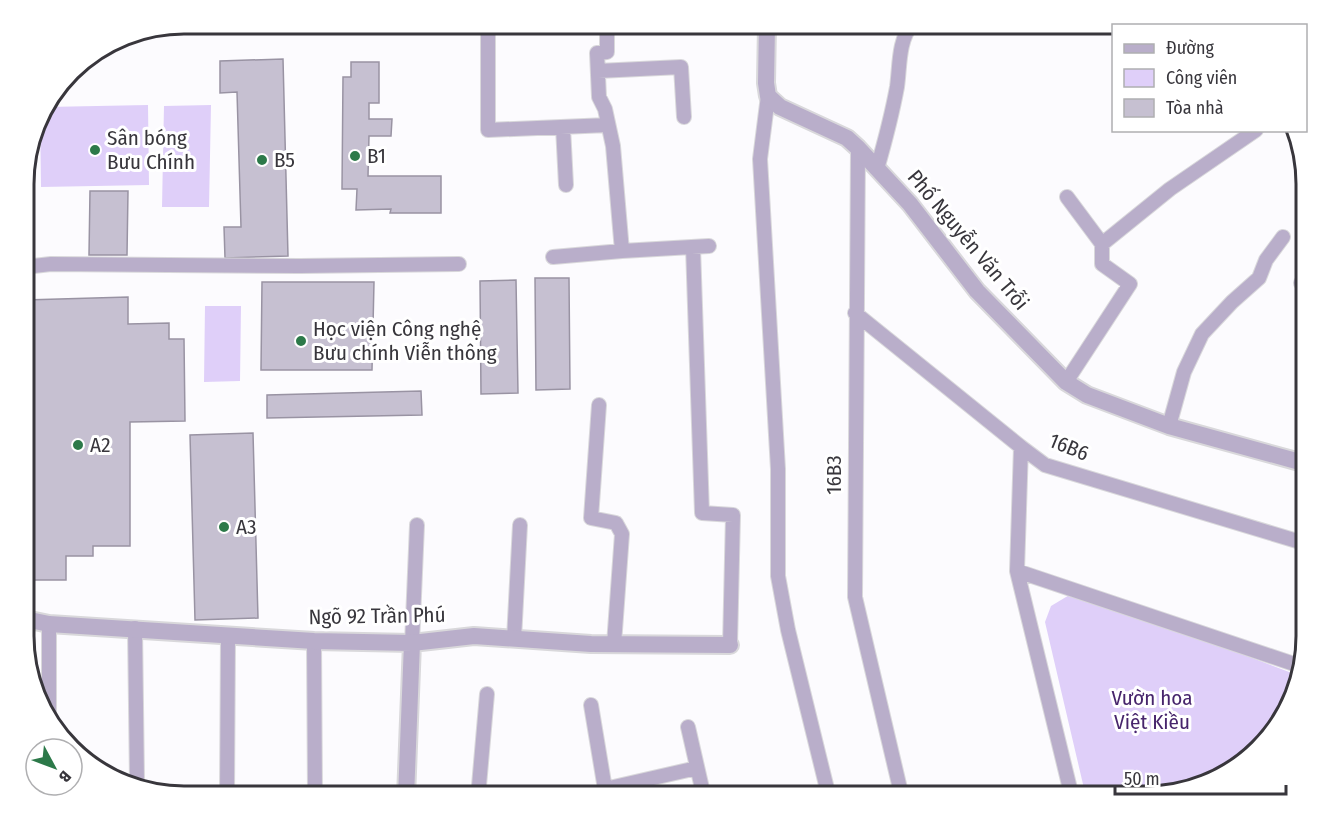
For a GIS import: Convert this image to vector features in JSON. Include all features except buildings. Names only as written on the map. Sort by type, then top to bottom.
[{"type":"street","points":[[767,34],[768,96]]},
{"type":"street","name":"Phố Nguyễn Văn Trỗi","points":[[768,96],[780,107],[848,138],[910,204],[977,291],[1066,381],[1087,395],[1169,426],[1296,461]]},
{"type":"street","name":"Ngõ 92 Trần Phú","points":[[34,621],[48,624],[314,641],[412,643],[474,636],[614,644],[730,645]]},
{"type":"street","points":[[406,786],[412,643]]},
{"type":"lane","points":[[488,34],[488,130],[608,125]]},
{"type":"lane","points":[[607,34],[607,52],[597,53],[599,97],[605,109],[613,146],[622,250]]},
{"type":"lane","points":[[877,169],[895,96],[900,57],[906,34]]},
{"type":"lane","points":[[598,70],[681,67],[684,117]]},
{"type":"lane","points":[[768,96],[760,159],[778,469],[778,576],[788,630],[826,786]]},
{"type":"lane","points":[[563,127],[566,185]]},
{"type":"lane","points":[[1102,244],[1170,189],[1253,132]]},
{"type":"lane","name":"16B3","points":[[858,148],[855,313],[855,597],[899,786]]},
{"type":"lane","points":[[1066,381],[1130,284],[1102,264],[1102,244],[1067,197]]},
{"type":"lane","points":[[1169,426],[1184,372],[1202,334],[1232,302],[1259,278],[1266,260],[1283,237]]},
{"type":"lane","points":[[553,257],[622,250],[709,246]]},
{"type":"lane","points":[[693,247],[702,513],[733,515],[730,645]]},
{"type":"lane","points":[[34,266],[51,264],[300,266],[459,264]]},
{"type":"lane","name":"16B6","points":[[855,313],[1020,447],[1046,465],[1296,541]]},
{"type":"lane","points":[[599,405],[591,518],[616,523],[622,534],[614,644]]},
{"type":"lane","points":[[1020,447],[1017,571],[1069,786]]},
{"type":"lane","points":[[412,643],[417,525]]},
{"type":"lane","points":[[514,639],[520,525]]},
{"type":"lane","points":[[1017,571],[1294,664]]},
{"type":"lane","points":[[48,624],[49,700]]},
{"type":"lane","points":[[135,628],[137,779]]},
{"type":"lane","points":[[227,786],[228,636]]},
{"type":"lane","points":[[314,641],[315,786]]},
{"type":"lane","points":[[479,786],[487,694]]},
{"type":"lane","points":[[591,705],[604,786]]},
{"type":"lane","points":[[688,727],[701,786]]},
{"type":"lane","points":[[618,786],[697,768]]},
{"type":"green space","name":"Sân bóng Bưu Chính","points":[[148,105],[149,185],[41,187],[40,144],[57,107]]},
{"type":"green space","points":[[211,105],[209,207],[162,207],[164,106]]},
{"type":"green space","points":[[205,306],[241,306],[240,381],[204,382]]},
{"type":"green space","name":"Vườn hoa Việt Kiều","points":[[1076,591],[1292,673],[1289,684],[1271,720],[1259,735],[1230,761],[1213,771],[1175,784],[1083,786],[1045,622],[1051,606]]},
{"type":"place","name":"Sân bóng Bưu Chính","points":[[95,150]]},
{"type":"place","name":"B1","points":[[355,156]]},
{"type":"place","name":"B5","points":[[262,160]]},
{"type":"place","name":"Học viện Công nghệ Bưu chính Viễn thông","points":[[301,341]]},
{"type":"place","name":"A2","points":[[78,445]]},
{"type":"place","name":"A3","points":[[224,527]]}]
